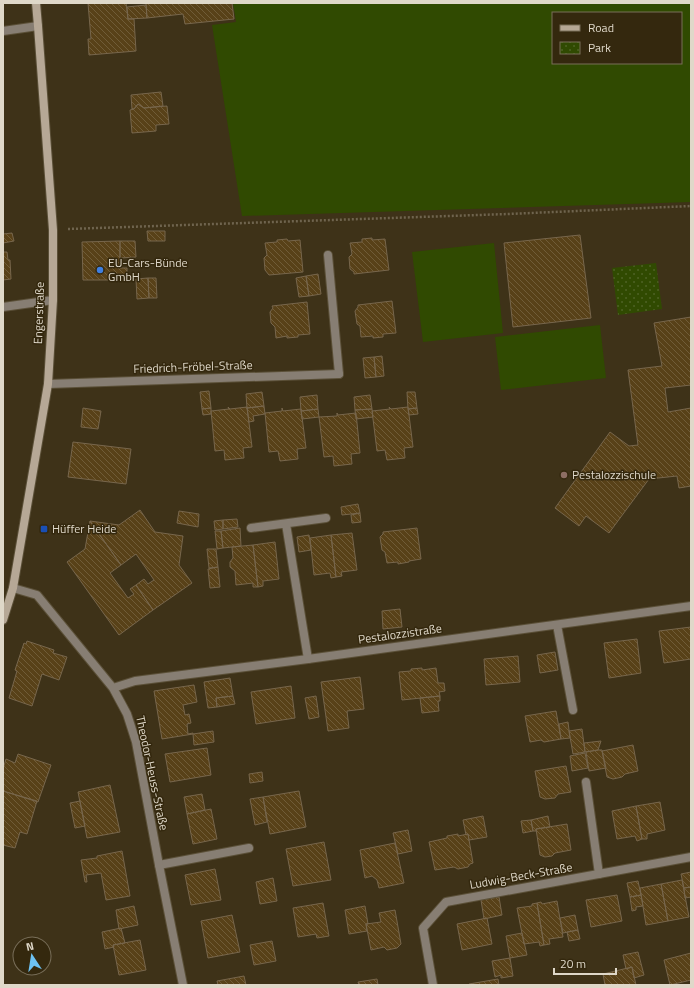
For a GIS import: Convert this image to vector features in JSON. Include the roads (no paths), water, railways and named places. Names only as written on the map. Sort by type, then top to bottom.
[{"type":"main road","name":"Engerstraße","points":[[3,620],[13,588],[48,384],[53,300],[53,230],[36,3]]},
{"type":"street","points":[[3,31],[38,26]]},
{"type":"street","name":"Friedrich-Fröbel-Straße","points":[[48,384],[339,374],[328,255]]},
{"type":"street","points":[[3,308],[53,300]]},
{"type":"street","points":[[251,528],[326,518]]},
{"type":"street","points":[[286,524],[308,659]]},
{"type":"street","name":"Theodor-Heuss-Straße","points":[[13,588],[37,595],[113,688],[127,714],[136,742],[183,985]]},
{"type":"street","name":"Pestalozzistraße","points":[[113,688],[135,681],[308,659],[691,606]]},
{"type":"street","points":[[557,625],[573,710]]},
{"type":"street","points":[[586,782],[599,874]]},
{"type":"street","points":[[159,866],[249,848]]},
{"type":"street","name":"Ludwig-Beck-Straße","points":[[433,985],[423,928],[446,902],[691,857]]},
{"type":"place","name":"EU-Cars-Bünde GmbH","points":[[100,270]]},
{"type":"place","name":"Pestalozzischule","points":[[564,475]]},
{"type":"place","name":"Hüffer Heide","points":[[44,529]]}]
